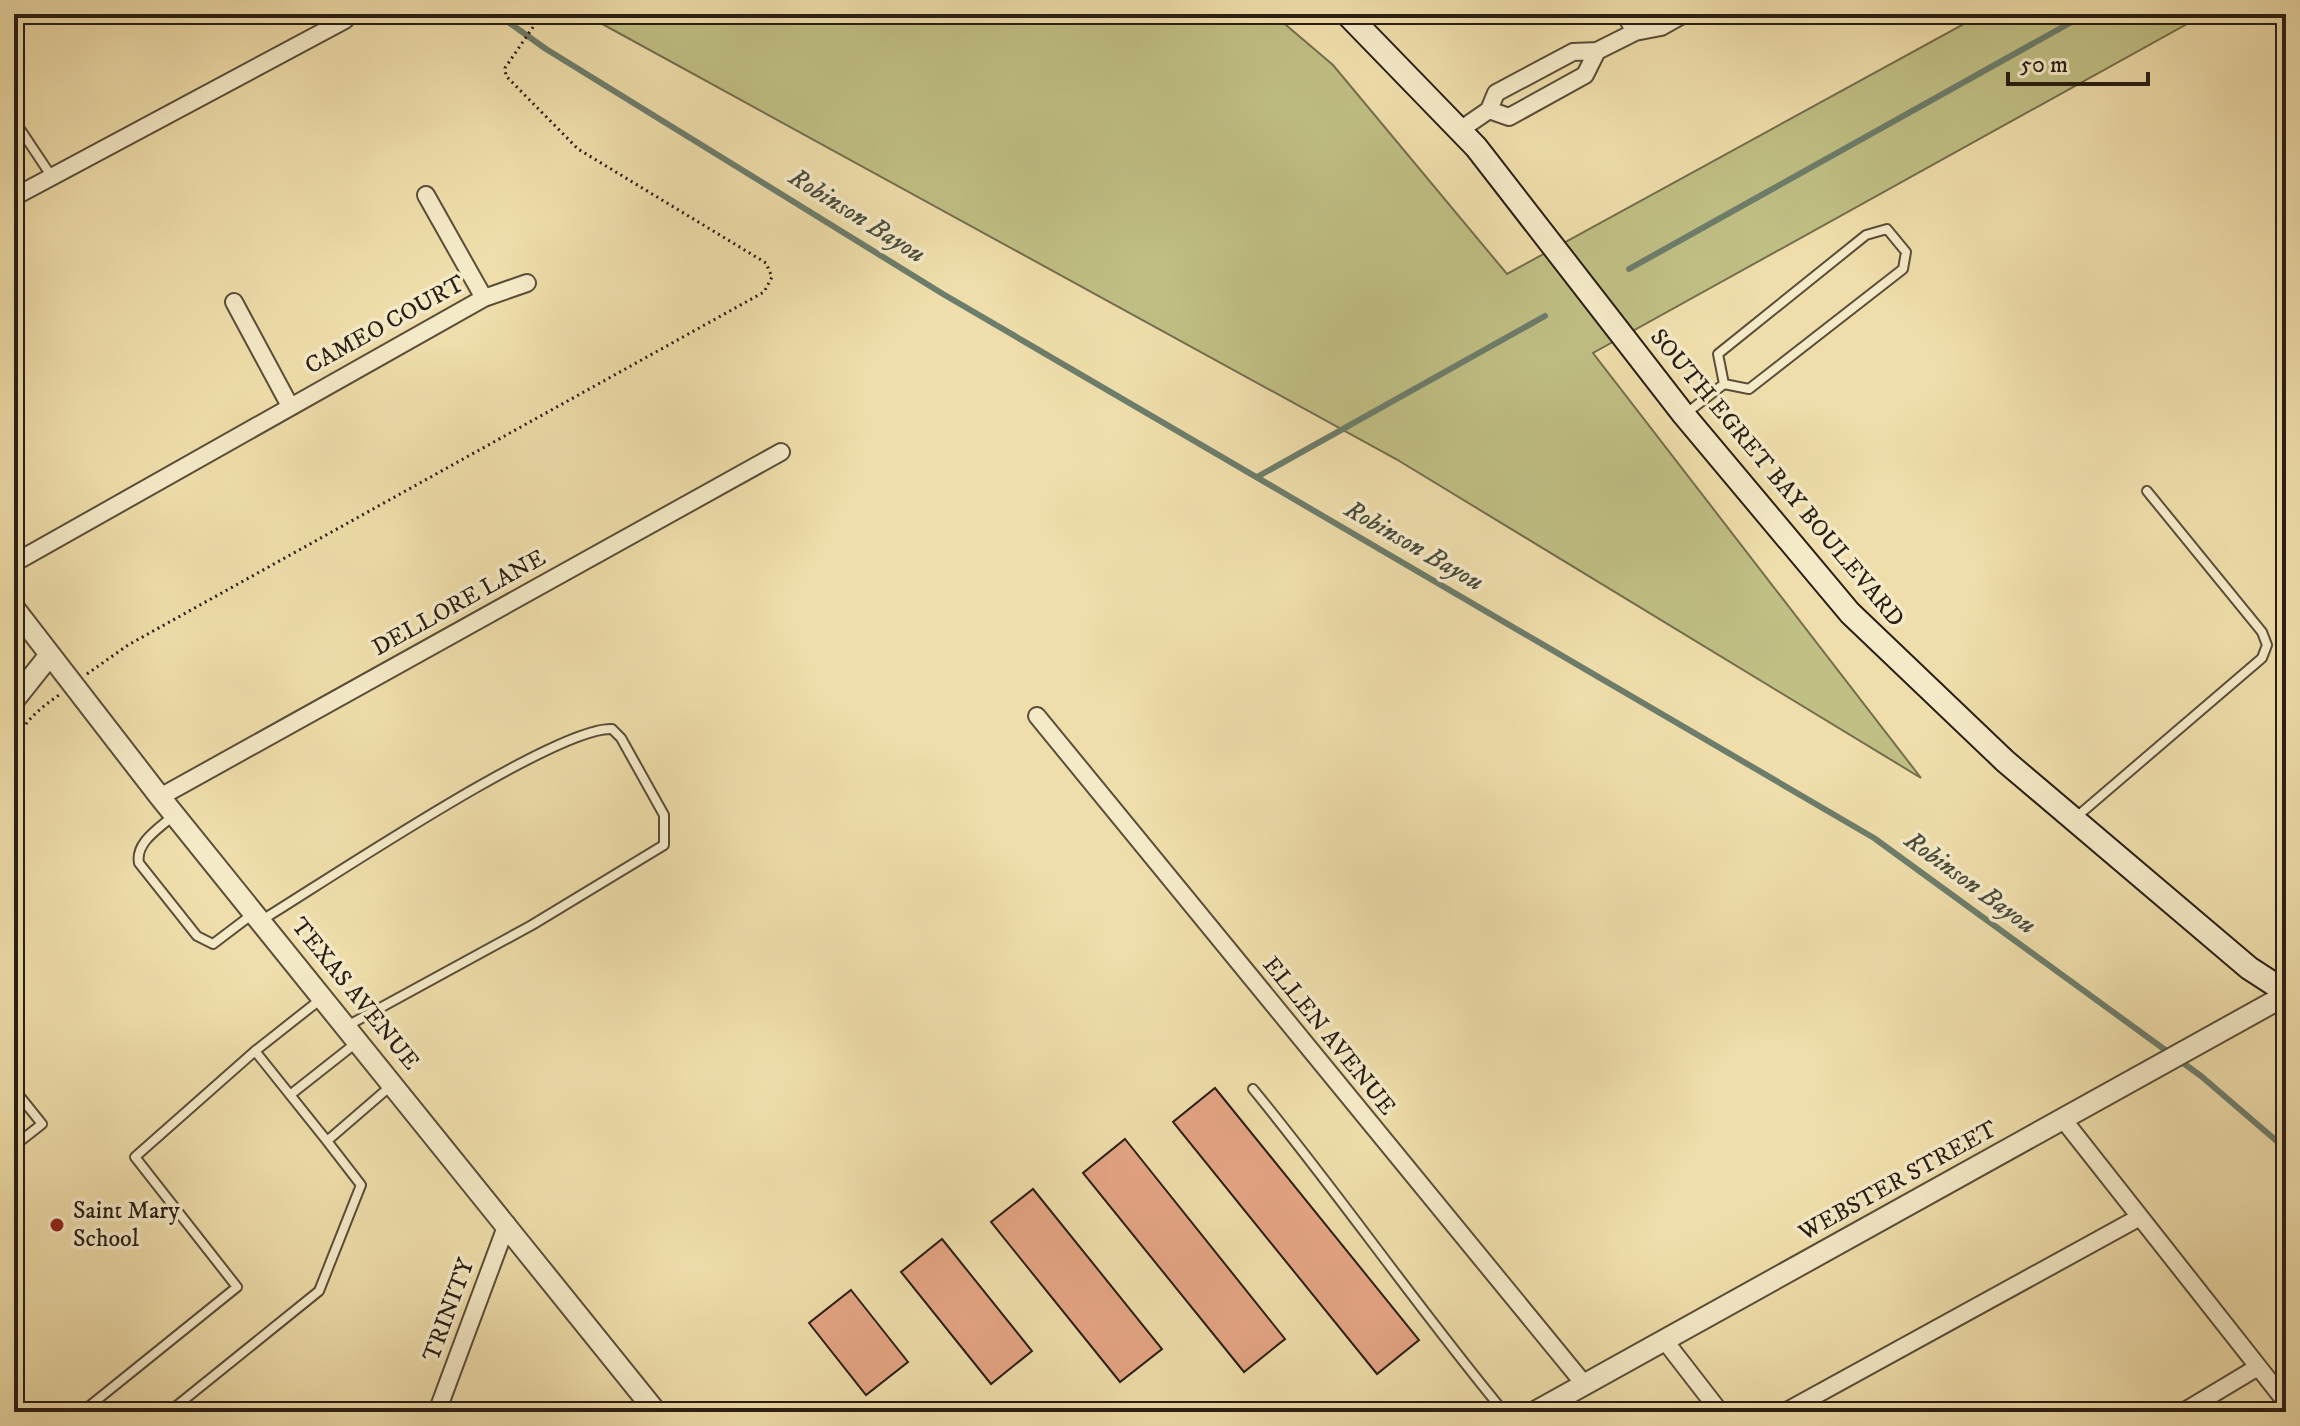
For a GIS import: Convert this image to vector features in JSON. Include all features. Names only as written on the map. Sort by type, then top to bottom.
[{"type":"main road","name":"SOUTH EGRET BAY BOULEVARD","points":[[1347,14],[1460,130],[1684,415],[1850,613],[2005,761],[2249,968],[2286,994]]},
{"type":"street","points":[[1625,14],[1635,32]]},
{"type":"street","points":[[1460,130],[1489,110],[1496,93],[1573,52],[1597,51],[1635,32],[1661,27],[1684,14]]},
{"type":"street","points":[[14,197],[345,20]]},
{"type":"street","points":[[1489,110],[1509,117],[1535,103],[1585,75],[1597,51]]},
{"type":"street","name":"CAMEO COURT","points":[[14,563],[484,298],[426,195]]},
{"type":"street","points":[[484,298],[527,283]]},
{"type":"street","name":"CAMEO COURT","points":[[234,302],[290,406]]},
{"type":"street","name":"DELLORE LANE","points":[[160,797],[781,452]]},
{"type":"street","name":"TEXAS AVENUE","points":[[14,608],[160,797],[656,1412]]},
{"type":"street","points":[[14,700],[49,656]]},
{"type":"street","name":"ELLEN AVENUE","points":[[1037,716],[1585,1385]]},
{"type":"street","name":"WEBSTER STREET","points":[[1535,1412],[2286,994]]},
{"type":"street","points":[[2062,1118],[2286,1402]]},
{"type":"street","points":[[1785,1412],[2140,1217]]},
{"type":"street","name":"TRINITY","points":[[437,1412],[507,1224]]},
{"type":"street","points":[[1665,1341],[1720,1412]]},
{"type":"street","points":[[2183,1412],[2258,1367]]},
{"type":"lane","points":[[14,120],[52,177]]},
{"type":"lane","points":[[1684,415],[1724,384],[1749,389],[1903,269],[1906,252],[1887,229],[1866,235],[1718,354],[1724,384]]},
{"type":"lane","points":[[2073,819],[2262,658],[2267,645],[2262,632],[2147,491]]},
{"type":"lane","points":[[175,815],[142,844],[137,853],[139,863],[197,936],[213,944],[545,751],[597,728],[612,729],[621,738],[664,815],[664,845],[353,1034],[290,1095]]},
{"type":"lane","points":[[82,1412],[237,1287],[135,1157],[255,1051],[324,997]]},
{"type":"lane","points":[[169,1412],[319,1291],[361,1185],[255,1051]]},
{"type":"lane","points":[[327,1141],[393,1084]]},
{"type":"lane","points":[[14,1089],[42,1124],[14,1146]]},
{"type":"lane","points":[[1253,1089],[1307,1155],[1446,1342],[1504,1412]]},
{"type":"path","points":[[14,745],[20,731],[38,710],[128,645],[764,292],[772,277],[766,263],[578,149],[506,76],[507,65],[542,14]]},
{"type":"shaded area","points":[[584,14],[1273,14],[1333,65],[1507,274],[1982,14],[2205,14],[1593,353],[1921,778],[1396,459]]},
{"type":"building","points":[[1215,1088],[1419,1340],[1377,1374],[1173,1122]]},
{"type":"building","points":[[1125,1139],[1285,1339],[1244,1372],[1083,1173]]},
{"type":"building","points":[[1033,1189],[1162,1349],[1120,1382],[991,1222]]},
{"type":"building","points":[[942,1239],[1032,1351],[991,1384],[901,1272]]},
{"type":"building","points":[[851,1290],[908,1362],[866,1395],[809,1323]]},
{"type":"waterway","name":"Robinson Bayou","points":[[497,14],[546,49],[943,294],[1874,838],[2201,1076],[2286,1149]]},
{"type":"waterway","points":[[1629,269],[2086,14]]},
{"type":"waterway","points":[[1257,477],[1545,316]]},
{"type":"place","name":"Saint Mary School","points":[[57,1225]]}]
